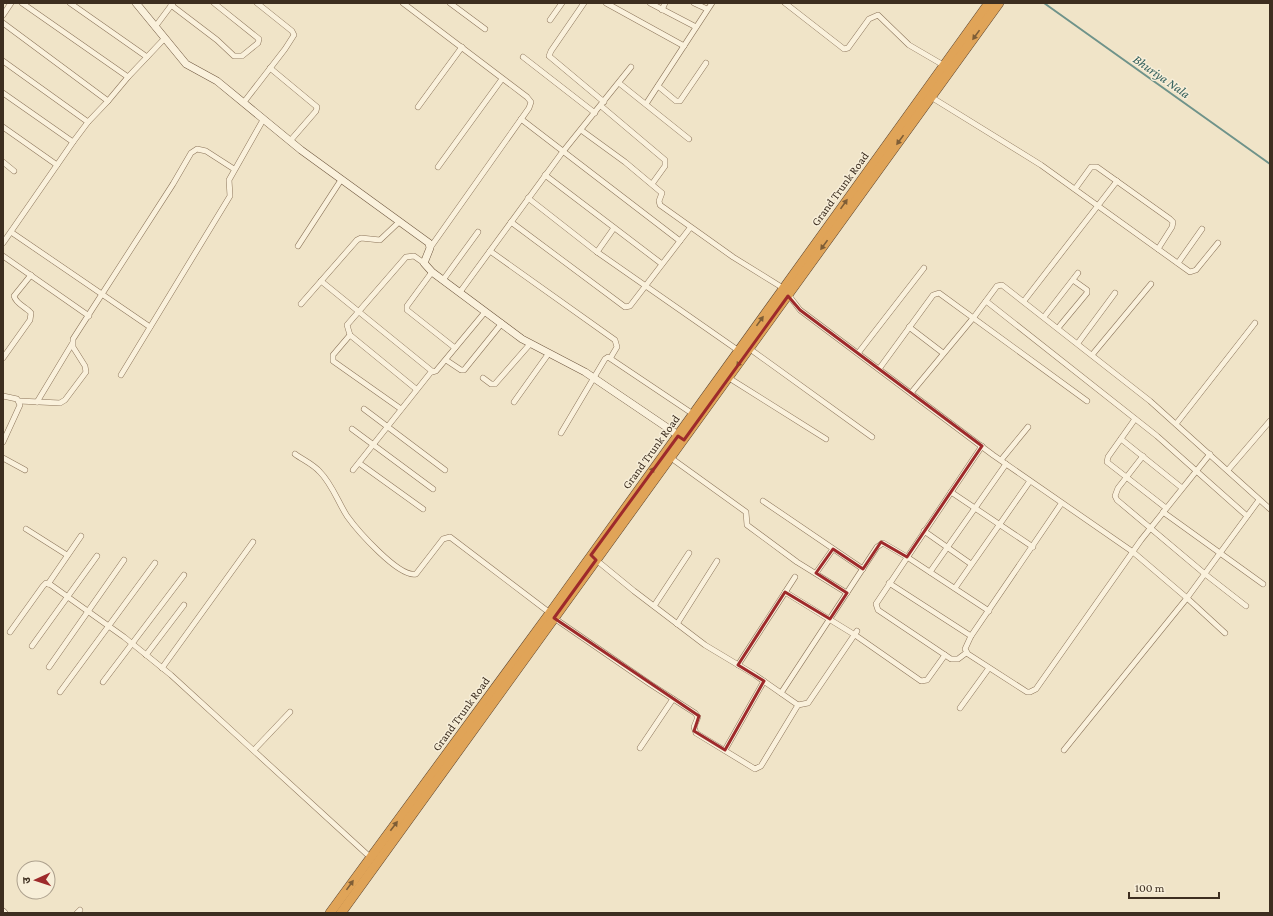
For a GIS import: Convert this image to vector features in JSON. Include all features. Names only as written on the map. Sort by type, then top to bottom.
[{"type":"highway","name":"Grand Trunk Road","points":[[330,913],[370,857],[552,616],[681,438],[729,378],[750,349],[786,292],[947,68],[989,3]]},
{"type":"highway","name":"Grand Trunk Road","points":[[594,558],[671,458],[693,414],[931,97],[947,68],[999,3]]},
{"type":"highway","name":"Grand Trunk Road","points":[[341,913],[545,625]]},
{"type":"street","points":[[3,15],[11,3]]},
{"type":"street","points":[[22,3],[128,77]]},
{"type":"street","points":[[70,3],[147,57]]},
{"type":"street","points":[[136,3],[186,64],[217,81],[244,102],[263,120],[341,180],[429,243],[430,248]]},
{"type":"street","points":[[155,27],[172,4],[217,40],[234,56],[242,56],[258,43],[259,39],[214,3]]},
{"type":"street","points":[[244,102],[293,37],[294,33],[257,3]]},
{"type":"street","points":[[403,3],[409,5],[502,79],[530,99],[531,105],[430,248],[424,263]]},
{"type":"street","points":[[450,3],[485,29]]},
{"type":"street","points":[[550,20],[562,3]]},
{"type":"street","points":[[584,3],[549,56],[604,102]]},
{"type":"street","points":[[606,3],[684,46]]},
{"type":"street","points":[[650,3],[696,27]]},
{"type":"street","points":[[662,10],[665,3]]},
{"type":"street","points":[[694,3],[707,9]]},
{"type":"street","points":[[646,104],[712,3]]},
{"type":"street","points":[[785,3],[792,5],[844,49],[848,48],[869,19],[878,16],[909,45],[947,68]]},
{"type":"street","points":[[3,24],[108,100]]},
{"type":"street","points":[[3,243],[88,122],[164,39]]},
{"type":"street","points":[[418,107],[462,47]]},
{"type":"street","points":[[523,57],[595,113]]},
{"type":"street","points":[[3,61],[88,122]]},
{"type":"street","points":[[658,86],[676,101],[680,100],[706,63]]},
{"type":"street","points":[[460,292],[545,175],[631,67]]},
{"type":"street","points":[[270,68],[317,107],[316,111],[290,141]]},
{"type":"street","points":[[438,167],[502,79]]},
{"type":"street","points":[[620,82],[688,139]]},
{"type":"street","points":[[3,93],[73,142]]},
{"type":"street","points":[[931,97],[1041,165],[1190,272],[1195,271],[1218,243]]},
{"type":"street","points":[[600,106],[665,160],[665,166],[652,184]]},
{"type":"street","points":[[521,119],[680,242]]},
{"type":"street","points":[[121,375],[230,196],[229,180],[263,120]]},
{"type":"street","points":[[3,127],[57,165]]},
{"type":"street","points":[[581,130],[663,194],[659,201],[660,205],[690,228],[786,292],[800,310],[859,352],[879,369],[1003,462],[1030,480],[1061,504],[1133,552],[1225,633]]},
{"type":"street","points":[[37,402],[72,344],[73,339],[192,152],[197,149],[206,150],[234,169]]},
{"type":"street","points":[[3,162],[14,171]]},
{"type":"street","points":[[1075,188],[1091,168],[1096,166],[1173,222],[1158,249]]},
{"type":"street","points":[[545,175],[662,264]]},
{"type":"street","points":[[298,246],[341,180]]},
{"type":"street","points":[[1024,301],[1117,181]]},
{"type":"street","points":[[528,198],[597,252],[739,351]]},
{"type":"street","points":[[301,304],[359,239],[380,240],[399,222]]},
{"type":"street","points":[[511,222],[622,306],[630,306],[690,228]]},
{"type":"street","points":[[597,252],[614,228]]},
{"type":"street","points":[[1178,263],[1202,229]]},
{"type":"street","points":[[11,232],[150,327]]},
{"type":"street","points":[[443,280],[478,232]]},
{"type":"street","points":[[490,251],[614,340],[617,348],[611,358]]},
{"type":"street","points":[[3,256],[89,316]]},
{"type":"street","points":[[416,389],[350,334],[347,326],[358,310],[409,256],[414,256],[424,263],[432,272],[530,344],[569,362],[681,438]]},
{"type":"street","points":[[859,352],[924,268]]},
{"type":"street","points":[[432,272],[407,306],[407,310],[455,348]]},
{"type":"street","points":[[1044,317],[1078,273]]},
{"type":"street","points":[[3,358],[30,320],[31,313],[15,300],[14,296],[31,275]]},
{"type":"street","points":[[1058,328],[1087,293],[1087,290],[1073,280]]},
{"type":"street","points":[[321,281],[358,310],[431,372]]},
{"type":"street","points":[[911,393],[974,317],[999,284],[1004,286],[1078,343],[1176,424],[1270,509]]},
{"type":"street","points":[[1092,355],[1151,284]]},
{"type":"street","points":[[879,369],[936,293],[943,294],[1087,401]]},
{"type":"street","points":[[1078,343],[1116,293]]},
{"type":"street","points":[[986,301],[1135,419],[1247,516]]},
{"type":"street","points":[[353,470],[416,389],[431,372],[436,371],[446,360],[485,312]]},
{"type":"street","points":[[446,360],[461,370],[464,370],[502,323]]},
{"type":"street","points":[[1176,424],[1256,323]]},
{"type":"street","points":[[909,327],[943,353]]},
{"type":"street","points":[[350,334],[333,355],[333,361],[401,409]]},
{"type":"street","points":[[3,396],[19,401],[62,402],[85,374],[85,366],[72,344]]},
{"type":"street","points":[[483,378],[491,384],[495,384],[530,344]]},
{"type":"street","points":[[750,349],[872,437]]},
{"type":"street","points":[[514,402],[548,353]]},
{"type":"street","points":[[561,433],[605,359],[611,358],[693,414]]},
{"type":"street","points":[[729,378],[826,439]]},
{"type":"street","points":[[3,442],[17,413],[19,401]]},
{"type":"street","points":[[364,409],[445,470]]},
{"type":"street","points":[[1135,419],[1108,457],[1107,462],[1164,510],[1220,554],[1263,584]]},
{"type":"street","points":[[1228,470],[1270,420]]},
{"type":"street","points":[[930,572],[975,509],[1003,462],[1028,427]]},
{"type":"street","points":[[352,429],[433,489]]},
{"type":"street","points":[[1121,439],[1182,488]]},
{"type":"street","points":[[966,653],[958,659],[945,655],[876,607],[877,601],[982,446]]},
{"type":"street","points":[[295,454],[320,472],[348,517],[372,544],[403,572],[411,575],[416,574],[443,539],[450,537],[552,616],[697,715],[698,719],[694,730],[696,733],[753,768],[758,768],[798,704]]},
{"type":"street","points":[[966,653],[1027,692],[1033,691],[1150,528],[1210,454]]},
{"type":"street","points":[[1143,456],[1125,478],[1118,488],[1115,496],[1120,503],[1246,606]]},
{"type":"street","points":[[3,458],[25,470]]},
{"type":"street","points":[[671,458],[746,512],[747,524],[797,562],[847,593]]},
{"type":"street","points":[[359,463],[423,509]]},
{"type":"street","points":[[955,588],[1030,480]]},
{"type":"street","points":[[951,492],[998,525],[1033,547]]},
{"type":"street","points":[[1064,750],[1187,598],[1259,500]]},
{"type":"street","points":[[763,501],[863,569]]},
{"type":"street","points":[[966,653],[966,647],[971,636],[1061,504]]},
{"type":"street","points":[[26,530],[67,555]]},
{"type":"street","points":[[924,531],[972,564]]},
{"type":"street","points":[[10,632],[42,586],[48,584],[81,536]]},
{"type":"street","points":[[162,668],[253,542]]},
{"type":"street","points":[[782,693],[877,547],[883,543],[989,611]]},
{"type":"street","points":[[816,573],[833,549]]},
{"type":"street","points":[[654,606],[689,553]]},
{"type":"street","points":[[32,646],[97,556]]},
{"type":"street","points":[[594,558],[705,645],[764,681],[798,704],[802,705],[808,703],[856,633]]},
{"type":"street","points":[[49,667],[124,560]]},
{"type":"street","points":[[678,624],[717,561]]},
{"type":"street","points":[[60,692],[156,563]]},
{"type":"street","points":[[103,682],[131,643],[184,575]]},
{"type":"street","points":[[738,665],[795,577]]},
{"type":"street","points":[[889,583],[971,636]]},
{"type":"street","points":[[48,584],[108,626],[162,668],[370,857]]},
{"type":"street","points":[[785,592],[856,633],[922,681],[927,680],[945,655]]},
{"type":"street","points":[[146,655],[184,605]]},
{"type":"street","points":[[960,708],[989,668]]},
{"type":"street","points":[[725,750],[764,681]]},
{"type":"street","points":[[640,748],[673,699]]},
{"type":"street","points":[[254,750],[290,712]]},
{"type":"highlighted area","points":[[788,296],[800,310],[982,446],[907,557],[881,542],[863,569],[833,549],[816,573],[847,593],[830,619],[785,592],[738,665],[764,681],[725,750],[694,731],[699,716],[554,618],[596,560],[591,555],[678,436],[684,440]]},
{"type":"waterway","name":"Bhuriya Nala","points":[[1044,3],[1270,164]]}]
